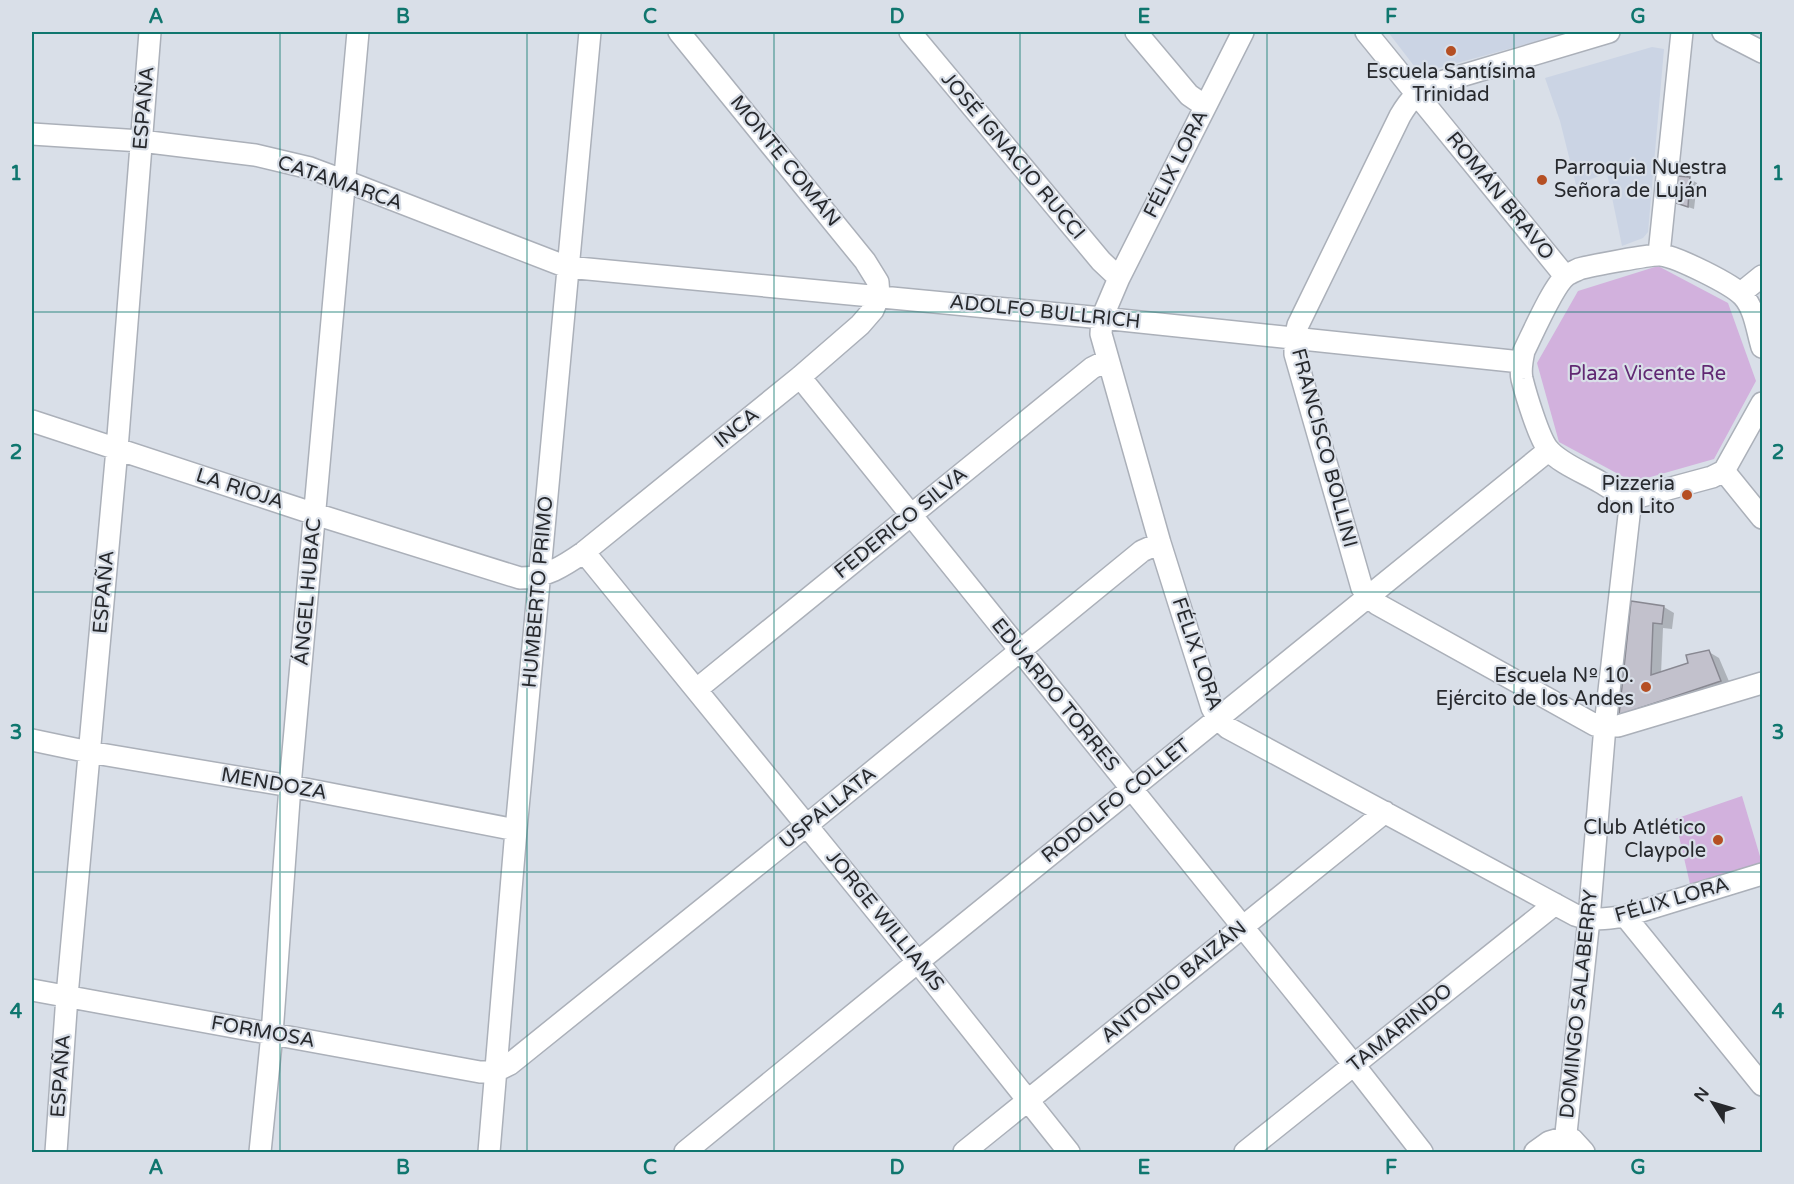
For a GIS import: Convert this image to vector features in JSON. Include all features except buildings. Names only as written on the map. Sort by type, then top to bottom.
[{"type":"street","name":"ESPAÑA","points":[[56,1152],[67,996],[117,449],[150,32]]},
{"type":"street","name":"ÁNGEL HUBAC","points":[[260,1152],[272,1034],[290,786],[358,32]]},
{"type":"street","name":"HUMBERTO PRIMO","points":[[489,1152],[516,830],[590,32]]},
{"type":"street","name":"MONTE COMÁN","points":[[679,32],[866,261],[878,282],[879,296]]},
{"type":"street","name":"JOSÉ IGNACIO RUCCI","points":[[910,32],[1101,261],[1119,278]]},
{"type":"street","points":[[1136,32],[1189,95],[1205,106]]},
{"type":"street","name":"FÉLIX LORA","points":[[1243,32],[1119,278],[1102,318],[1101,334],[1160,543],[1212,708],[1218,719],[1227,728],[1575,915],[1589,919],[1625,916],[1762,874]]},
{"type":"street","name":"ROMÁN BRAVO","points":[[1366,32],[1565,276]]},
{"type":"street","points":[[1417,93],[1434,84],[1608,32]]},
{"type":"street","points":[[1659,254],[1682,32]]},
{"type":"street","points":[[1723,32],[1762,52]]},
{"type":"street","name":"FRANCISCO BOLLINI","points":[[1368,597],[1362,588],[1298,365],[1295,338],[1298,325],[1400,116],[1417,93]]},
{"type":"street","name":"CATAMARCA","points":[[32,134],[141,141],[264,157],[310,168],[567,267]]},
{"type":"street","points":[[1762,347],[1752,312],[1741,293],[1732,286],[1659,254],[1579,270],[1565,276],[1551,298],[1524,351],[1521,362],[1522,378],[1541,437],[1549,450],[1566,463],[1631,498],[1712,477],[1724,471],[1762,402]]},
{"type":"street","name":"ADOLFO BULLRICH","points":[[567,267],[1102,318],[1521,362]]},
{"type":"street","points":[[1741,293],[1762,276]]},
{"type":"street","name":"INCA","points":[[584,552],[861,325],[873,310],[879,296]]},
{"type":"street","name":"FEDERICO SILVA","points":[[697,689],[1092,368],[1108,360]]},
{"type":"street","name":"EDUARDO TORRES","points":[[800,377],[1422,1152]]},
{"type":"street","name":"LA RIOJA","points":[[32,421],[315,514],[520,578],[540,576],[559,568],[584,552]]},
{"type":"street","name":"RODOLFO COLLET","points":[[685,1152],[1130,788],[1549,450]]},
{"type":"street","points":[[1724,471],[1762,518]]},
{"type":"street","name":"DOMINGO SALABERRY","points":[[1565,1144],[1589,919],[1605,726],[1631,498]]},
{"type":"street","name":"USPALLATA","points":[[495,1072],[510,1064],[807,825],[1142,551],[1160,543]]},
{"type":"street","name":"JORGE WILLIAMS","points":[[584,552],[807,825],[1069,1152]]},
{"type":"street","points":[[1368,597],[1594,725],[1618,726],[1762,683]]},
{"type":"street","name":"MENDOZA","points":[[32,740],[89,752],[290,786],[516,830]]},
{"type":"street","name":"ANTONIO BAIZÁN","points":[[964,1152],[1385,812]]},
{"type":"street","name":"TAMARINDO","points":[[1245,1152],[1556,904]]},
{"type":"street","points":[[1625,916],[1762,1085]]},
{"type":"street","name":"FORMOSA","points":[[32,990],[480,1072],[495,1072]]},
{"type":"street","points":[[1535,1152],[1549,1142],[1565,1144],[1572,1140],[1584,1152]]},
{"type":"shaded area","name":"Escuela Santísima Trinidad","points":[[1388,32],[1571,32],[1424,72],[1418,71]]},
{"type":"shaded area","points":[[1652,47],[1664,49],[1648,232],[1643,238],[1622,246],[1607,173],[1576,185],[1560,121],[1545,78]]},
{"type":"green space","name":"Plaza Vicente Re","points":[[1658,266],[1728,303],[1756,381],[1714,459],[1633,482],[1559,442],[1537,363],[1578,291]]},
{"type":"green space","name":"Club Atlético Claypole","points":[[1742,796],[1762,863],[1690,884],[1675,819]]},
{"type":"place","name":"Escuela Santísima Trinidad","points":[[1451,51]]},
{"type":"place","name":"Parroquia Nuestra Señora de Luján","points":[[1542,180]]},
{"type":"place","name":"Pizzeria don Lito","points":[[1687,495]]},
{"type":"place","name":"Escuela Nº 10. Ejército de los Andes","points":[[1646,687]]},
{"type":"place","name":"Club Atlético Claypole","points":[[1718,840]]}]
